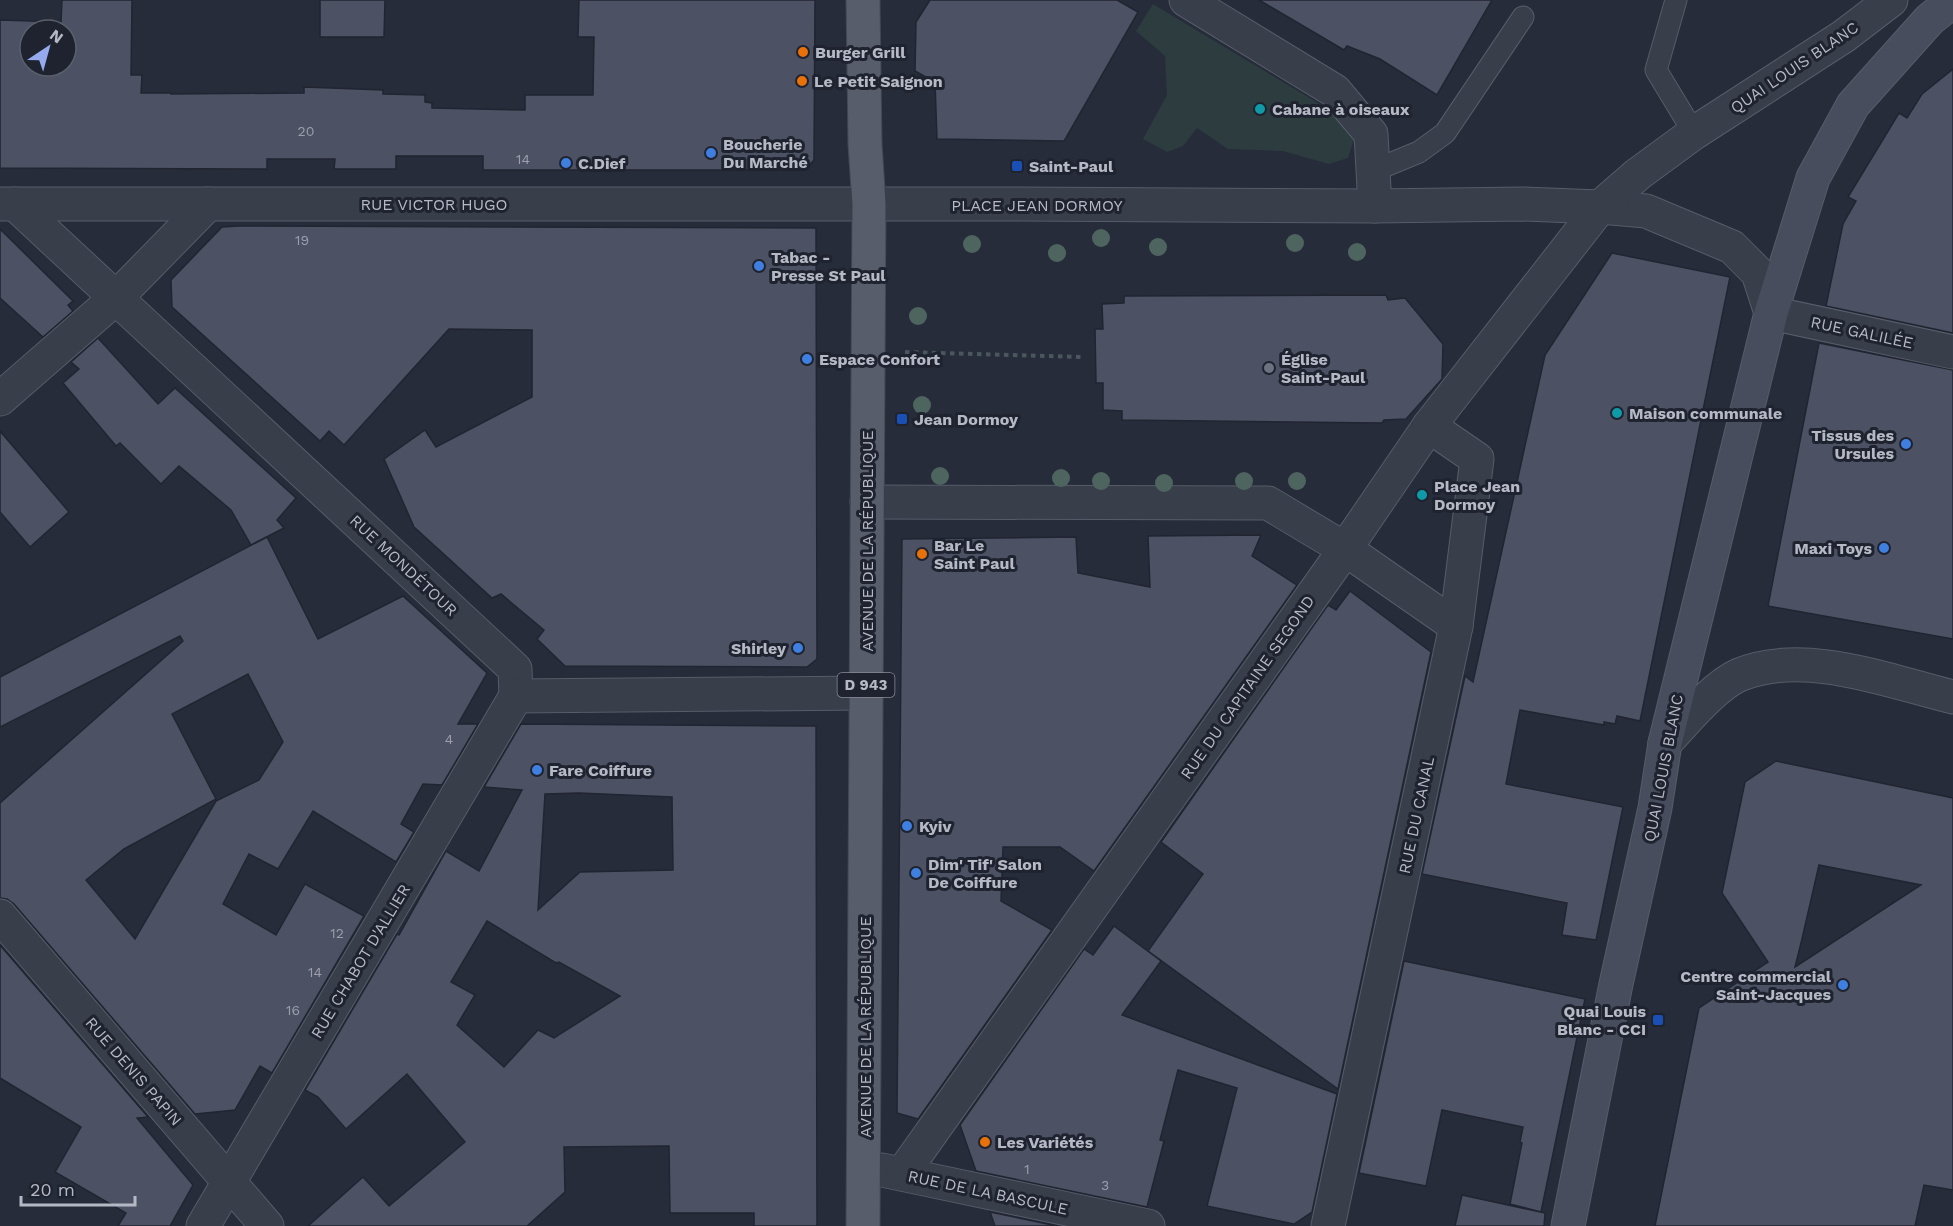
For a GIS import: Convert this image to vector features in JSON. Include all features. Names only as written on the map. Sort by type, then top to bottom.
[{"type":"main road","name":"AVENUE DE LA RÉPUBLIQUE","points":[[863,0],[865,144],[869,204],[863,1226]]},
{"type":"main road","name":"QUAI LOUIS BLANC","points":[[1568,1226],[1655,807],[1665,743],[1771,312],[1812,178],[1853,105],[1930,20],[1953,1]]},
{"type":"street","points":[[1186,0],[1335,91],[1371,134],[1374,206]]},
{"type":"street","name":"QUAI LOUIS BLANC","points":[[1600,207],[1638,174],[1694,133],[1844,36],[1891,0]]},
{"type":"street","name":"RUE VICTOR HUGO","points":[[8,204],[869,204]]},
{"type":"street","name":"RUE MONDÉTOUR","points":[[8,204],[117,297],[515,669],[516,696]]},
{"type":"street","points":[[0,399],[117,297],[208,204]]},
{"type":"street","name":"PLACE JEAN DORMOY","points":[[869,204],[1374,206],[1523,204],[1600,207]]},
{"type":"street","points":[[1600,207],[1646,211],[1732,247],[1758,273],[1771,312]]},
{"type":"street","name":"RUE DU CAPITAINE SEGOND","points":[[902,1174],[1345,549],[1429,426],[1600,207]]},
{"type":"street","name":"RUE GALILÉE","points":[[1771,312],[1953,352]]},
{"type":"street","name":"RUE DU CANAL","points":[[1328,1226],[1456,626],[1477,459],[1429,426]]},
{"type":"street","points":[[867,502],[1268,503],[1345,549],[1456,626]]},
{"type":"street","points":[[1665,743],[1707,698],[1737,676],[1781,664],[1835,667],[1953,698]]},
{"type":"street","points":[[516,696],[866,693]]},
{"type":"street","name":"RUE CHABOT D'ALLIER","points":[[203,1226],[516,696]]},
{"type":"street","name":"RUE DENIS PAPIN","points":[[0,916],[267,1226]]},
{"type":"street","name":"RUE DE LA BASCULE","points":[[864,1167],[902,1174],[1091,1220],[1148,1226]]},
{"type":"lane","points":[[1676,0],[1656,70],[1694,133]]},
{"type":"lane","points":[[1373,171],[1419,152],[1445,134],[1523,17]]},
{"type":"path","points":[[868,351],[1084,357]]},
{"type":"shaded area","points":[[1153,4],[1348,121],[1355,136],[1348,158],[1329,164],[1283,151],[1228,149],[1197,128],[1183,146],[1167,152],[1143,139],[1167,95],[1165,56],[1136,31]]},
{"type":"building","points":[[62,0],[132,0],[131,75],[142,75],[141,93],[304,93],[304,87],[383,90],[383,94],[425,95],[425,102],[432,103],[432,108],[525,110],[525,95],[593,95],[594,37],[578,37],[579,0],[815,0],[814,160],[805,170],[483,170],[483,156],[396,156],[396,169],[334,169],[335,159],[267,159],[267,169],[0,168],[0,20],[18,21],[18,78],[78,78],[78,18],[61,18]]},
{"type":"building","points":[[320,0],[385,0],[384,37],[320,37]]},
{"type":"building","points":[[930,0],[1117,0],[1138,12],[1064,141],[937,139],[935,82],[915,71],[916,22]]},
{"type":"building","points":[[1259,0],[1492,0],[1437,95],[1380,59],[1347,46],[1344,50]]},
{"type":"building","points":[[1953,69],[1953,333],[1826,306],[1843,224],[1856,201],[1848,197],[1899,113],[1907,118],[1922,94]]},
{"type":"building","points":[[222,227],[816,228],[817,659],[807,667],[565,666],[537,639],[544,630],[501,594],[492,598],[414,527],[384,459],[425,430],[436,447],[532,397],[532,330],[449,329],[344,445],[329,431],[320,441],[172,307],[171,280]]},
{"type":"building","points":[[0,229],[73,301],[68,305],[73,311],[43,337],[0,298]]},
{"type":"building","points":[[1612,253],[1730,277],[1640,721],[1617,716],[1615,724],[1604,722],[1604,725],[1520,710],[1506,784],[1623,807],[1596,940],[1562,935],[1567,903],[1422,874],[1465,676],[1473,682],[1545,355]]},
{"type":"building","name":"Église Saint-Paul","points":[[1386,295],[1388,300],[1405,298],[1443,344],[1442,379],[1406,419],[1384,420],[1382,423],[1122,420],[1122,411],[1103,410],[1103,383],[1096,383],[1095,329],[1103,329],[1102,304],[1124,303],[1124,296]]},
{"type":"building","points":[[98,338],[158,404],[175,388],[296,498],[277,520],[284,528],[251,545],[231,510],[179,466],[161,484],[120,443],[116,446],[63,383],[79,369],[71,362]]},
{"type":"building","points":[[1819,343],[1953,370],[1953,639],[1768,606]]},
{"type":"building","points":[[0,431],[69,512],[30,547],[0,512]]},
{"type":"building","points":[[1261,535],[1252,556],[1297,585],[1094,871],[1060,847],[1003,847],[1001,901],[1052,930],[918,1119],[897,1113],[902,539],[1076,537],[1078,573],[1150,587],[1148,536]]},
{"type":"building","points":[[267,537],[318,639],[403,596],[487,673],[458,724],[478,724],[442,785],[423,784],[401,824],[414,832],[396,862],[313,811],[278,869],[249,854],[223,904],[276,935],[305,884],[364,916],[272,1073],[260,1066],[235,1110],[195,1114],[14,904],[7,899],[0,898],[0,803],[183,641],[180,636],[0,727],[0,677]],"holes":[[[248,674],[283,742],[259,780],[216,801],[135,939],[86,880],[124,849],[216,799],[172,714]]]},
{"type":"building","points":[[1350,591],[1431,652],[1338,1089],[1148,951],[1203,874],[1161,842],[1328,605],[1336,610]]},
{"type":"building","points":[[521,724],[816,726],[817,1226],[754,1226],[754,1213],[670,1213],[669,1146],[564,1147],[565,1192],[527,1226],[308,1226],[363,1177],[389,1206],[465,1142],[407,1074],[346,1129],[318,1097],[305,1090],[397,934],[399,935],[446,851],[479,871],[522,790],[484,787]],"holes":[[[579,793],[672,797],[673,870],[580,872],[538,910],[545,794]],[[487,921],[556,963],[559,962],[620,996],[554,1038],[538,1030],[504,1067],[457,1025],[475,995],[451,982]]]},
{"type":"building","name":"Centre commercial Saint-Jacques","points":[[1776,761],[1953,798],[1953,1190],[1924,1185],[1915,1226],[1655,1226],[1699,1008],[1768,962],[1722,893],[1745,782]],"holes":[[[1819,865],[1921,885],[1795,967]]]},
{"type":"building","points":[[1114,926],[1161,961],[1122,1015],[1337,1094],[1312,1212],[1294,1224],[1207,1206],[1237,1088],[1178,1070],[1160,1140],[1164,1141],[1147,1207],[976,1171],[960,1125],[1084,949],[1093,955]]},
{"type":"building","points":[[0,945],[148,1117],[137,1118],[193,1185],[170,1226],[118,1226],[126,1213],[55,1172],[81,1127],[0,1078]]},
{"type":"building","points":[[1404,961],[1585,999],[1541,1212],[1510,1204],[1523,1127],[1442,1110],[1426,1186],[1359,1173]]},
{"type":"building","points":[[1462,1195],[1545,1213],[1544,1226],[1455,1226]]},
{"type":"building","points":[[990,1212],[1057,1226],[995,1226]]},
{"type":"place","name":"Burger Grill","points":[[803,52]]},
{"type":"place","name":"Le Petit Saignon","points":[[802,81]]},
{"type":"place","name":"Cabane à oiseaux","points":[[1260,109]]},
{"type":"place","name":"Boucherie Du Marché","points":[[711,153]]},
{"type":"place","name":"C.Dief","points":[[566,163]]},
{"type":"place","name":"Saint-Paul","points":[[1017,166]]},
{"type":"place","name":"Tabac - Presse St Paul","points":[[759,266]]},
{"type":"place","name":"Espace Confort","points":[[807,359]]},
{"type":"place","name":"Église Saint-Paul","points":[[1269,368]]},
{"type":"place","name":"Maison communale","points":[[1617,413]]},
{"type":"place","name":"Jean Dormoy","points":[[902,419]]},
{"type":"place","name":"Tissus des Ursules","points":[[1906,444]]},
{"type":"place","name":"Place Jean Dormoy","points":[[1422,495]]},
{"type":"place","name":"Maxi Toys","points":[[1884,548]]},
{"type":"place","name":"Bar Le Saint Paul","points":[[922,554]]},
{"type":"place","name":"Shirley","points":[[798,648]]},
{"type":"place","name":"Fare Coiffure","points":[[537,770]]},
{"type":"place","name":"Kyiv","points":[[907,826]]},
{"type":"place","name":"Dim' Tif' Salon De Coiffure","points":[[916,873]]},
{"type":"place","name":"Centre commercial Saint-Jacques","points":[[1843,985]]},
{"type":"place","name":"Quai Louis Blanc - CCI","points":[[1658,1020]]},
{"type":"place","name":"Les Variétés","points":[[985,1142]]}]
